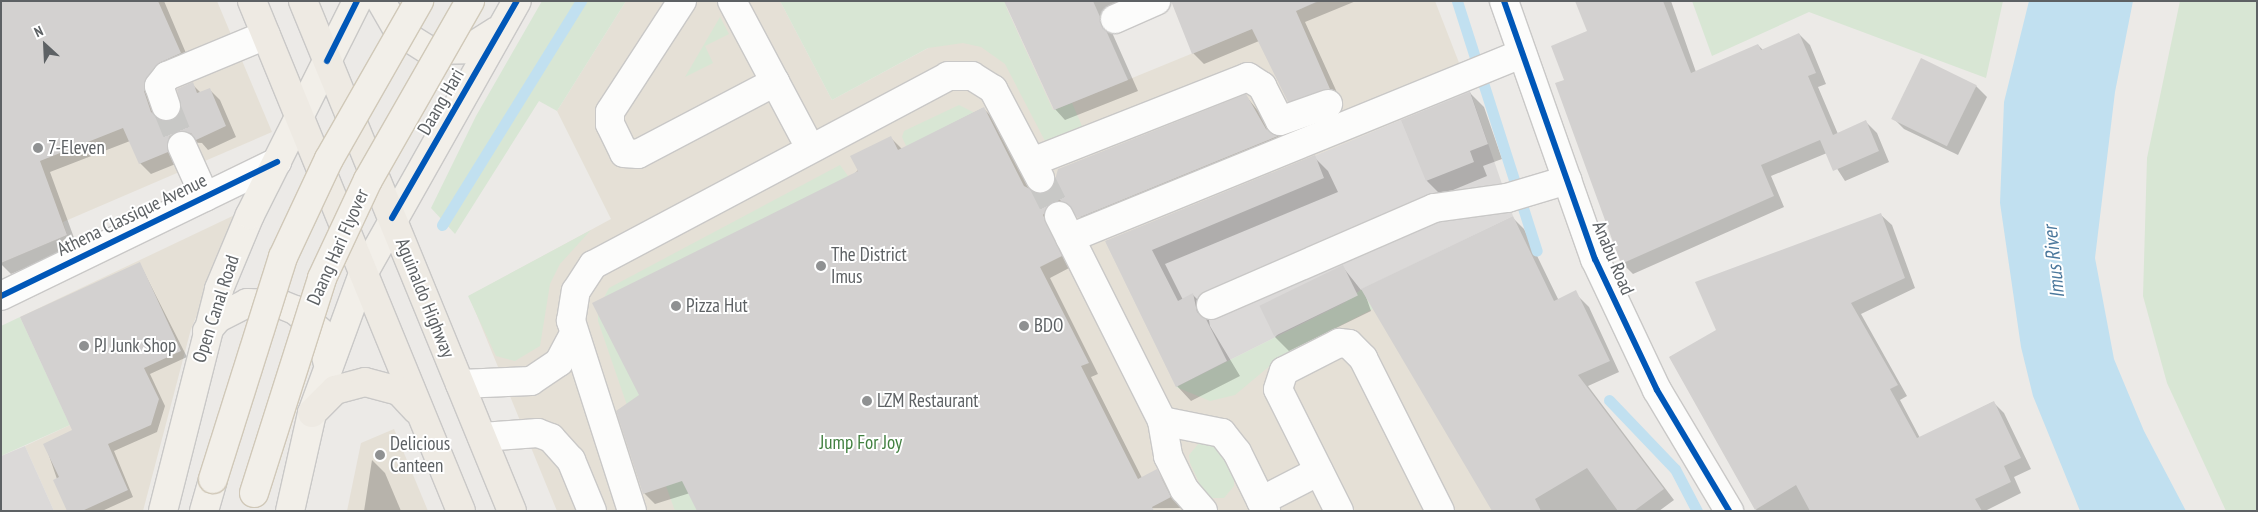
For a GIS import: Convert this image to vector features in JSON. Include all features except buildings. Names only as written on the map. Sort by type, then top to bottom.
[{"type":"highway","points":[[252,1],[461,511]]},
{"type":"highway","name":"Aguinaldo Highway","points":[[303,1],[512,511]]},
{"type":"highway","points":[[312,413],[335,390],[365,382],[399,390],[422,417]]},
{"type":"main road","points":[[299,118],[357,1]]},
{"type":"main road","points":[[380,1],[398,31],[429,50],[468,49],[501,27]]},
{"type":"main road","points":[[204,511],[256,332],[283,257],[330,159],[419,1]]},
{"type":"main road","name":"Daang Hari Flyover","points":[[249,511],[322,278],[368,180],[470,1]]},
{"type":"main road","name":"Daang Hari","points":[[363,274],[392,218],[517,1]]},
{"type":"main road","name":"Open Canal Road","points":[[163,511],[207,331],[238,242],[299,118]]},
{"type":"main road","points":[[290,511],[312,413],[328,363],[363,274]]},
{"type":"main road","points":[[207,331],[218,318],[247,304],[280,304],[295,310],[320,332],[328,363]]},
{"type":"street","points":[[682,1],[610,112],[610,124],[624,153],[638,154],[775,82]]},
{"type":"street","points":[[732,1],[810,148]]},
{"type":"street","points":[[1115,19],[1156,1]]},
{"type":"street","name":"Anabu Road","points":[[1504,1],[1520,54],[1595,259],[1635,347],[1729,511]]},
{"type":"street","points":[[166,106],[159,86],[167,76],[266,35]]},
{"type":"street","points":[[1203,511],[1190,498],[1168,456],[1162,421],[1064,227],[1464,77],[1520,54]]},
{"type":"street","points":[[632,511],[573,336],[572,305],[593,265],[936,81],[960,74],[993,89],[1036,170],[1248,77],[1262,86],[1280,121],[1328,104]]},
{"type":"street","points":[[182,146],[205,197]]},
{"type":"street","name":"Athena Classique Avenue","points":[[1,296],[277,162]]},
{"type":"street","points":[[1211,305],[1434,208],[1519,194],[1567,180]]},
{"type":"street","points":[[460,384],[530,381],[559,362],[573,336]]},
{"type":"street","points":[[1338,511],[1281,398],[1279,379],[1284,371],[1329,347],[1349,344],[1363,358],[1440,511]]},
{"type":"street","points":[[1162,421],[1222,434],[1263,506],[1319,471]]},
{"type":"street","points":[[482,438],[538,433],[551,438],[571,460],[592,511]]},
{"type":"shaded area","points":[[1,1],[217,1],[272,132],[63,222],[67,235],[1,263]]},
{"type":"shaded area","name":"The District Imus","points":[[626,1],[780,1],[832,100],[1006,6],[1054,110],[1320,1],[1435,1],[1470,91],[1315,156],[1176,387],[1344,303],[1362,289],[1493,511],[557,511],[469,296],[611,219],[557,111]]},
{"type":"shaded area","points":[[1470,91],[1513,216],[1362,289],[1344,303],[1176,387],[1106,243]]},
{"type":"shaded area","points":[[241,212],[191,329],[143,511],[54,511],[25,446],[70,425],[20,317]]},
{"type":"shaded area","points":[[394,429],[428,511],[347,511],[361,443]]},
{"type":"shaded area","points":[[25,446],[54,511],[1,511],[1,456]]},
{"type":"green space","points":[[542,1],[626,1],[557,111],[539,101],[455,234],[431,208],[476,116]]},
{"type":"green space","points":[[780,1],[1015,1],[1006,7],[1053,110],[1072,103],[1082,126],[1045,141],[1005,64],[981,47],[963,43],[928,48],[832,100]]},
{"type":"green space","points":[[1692,1],[2003,1],[1986,78],[1809,12],[1712,56]]},
{"type":"green space","points":[[2180,1],[2257,1],[2257,511],[2226,511],[2167,383],[2143,296],[2147,158]]},
{"type":"green space","points":[[720,17],[729,34],[705,46],[713,63],[685,77]]},
{"type":"green space","points":[[959,105],[975,113],[912,159],[902,137],[904,131]]},
{"type":"green space","points":[[840,165],[856,187],[678,401],[630,414],[598,321],[598,309],[609,288]]},
{"type":"green space","points":[[591,230],[560,264],[550,284],[540,346],[515,361],[496,356],[468,296]]},
{"type":"green space","points":[[1362,289],[1373,309],[1284,354],[1235,395],[1210,401],[1176,387],[1344,303]]},
{"type":"green space","points":[[20,317],[70,425],[1,456],[1,326]]},
{"type":"green space","points":[[1199,443],[1214,443],[1220,449],[1234,479],[1234,486],[1224,498],[1209,498],[1204,493],[1190,463],[1189,455]]},
{"type":"green space","points":[[702,451],[732,511],[675,511],[661,472]]},
{"type":"water","name":"Imus River","points":[[2029,1],[2133,1],[2115,92],[2095,258],[2114,359],[2144,431],[2186,511],[2080,511],[2033,396],[2021,347],[2000,203],[2004,102]]},
{"type":"waterway","points":[[442,225],[581,1]]},
{"type":"waterway","points":[[1457,1],[1537,251]]},
{"type":"waterway","points":[[1609,400],[1675,469],[1697,511]]},
{"type":"tunnel","points":[[166,106],[182,146]]},
{"type":"tunnel","points":[[1040,178],[1059,216]]},
{"type":"cycle path","points":[[327,61],[357,1]]},
{"type":"cycle path","points":[[392,218],[517,1]]},
{"type":"cycle path","points":[[1504,1],[1595,259],[1657,390],[1729,511]]},
{"type":"cycle path","points":[[1,296],[277,162]]},
{"type":"place","name":"7-Eleven","points":[[38,148]]},
{"type":"place","name":"The District Imus","points":[[821,266]]},
{"type":"place","name":"Pizza Hut","points":[[676,306]]},
{"type":"place","name":"BDO","points":[[1024,326]]},
{"type":"place","name":"PJ Junk Shop","points":[[84,346]]},
{"type":"place","name":"LZM Restaurant","points":[[867,401]]},
{"type":"place","name":"Delicious Canteen","points":[[380,455]]},
{"type":"park label","name":"Jump For Joy","points":[[861,443]]}]
